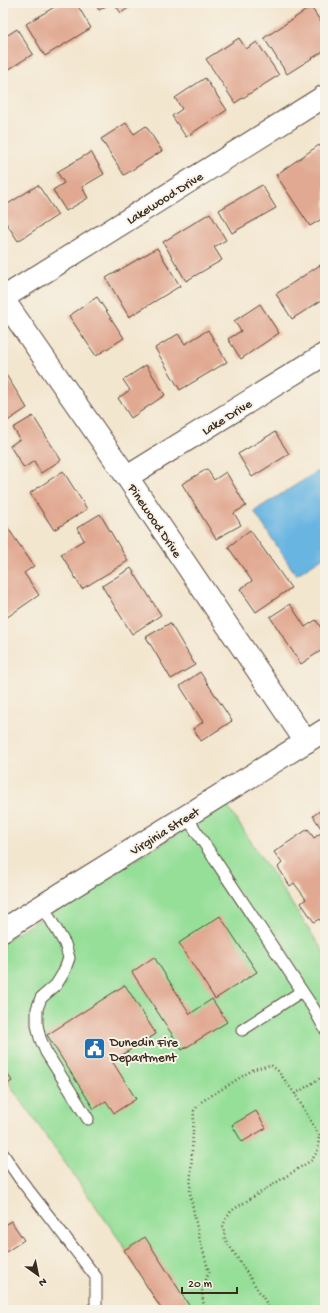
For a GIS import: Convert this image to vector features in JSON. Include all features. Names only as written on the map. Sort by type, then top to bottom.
[{"type":"street","name":"Lakewood Drive","points":[[3,298],[325,96]]},
{"type":"street","name":"Pinewood Drive","points":[[3,298],[127,477],[306,742]]},
{"type":"street","name":"Lake Drive","points":[[127,477],[325,354]]},
{"type":"street","name":"Virginia Street","points":[[3,930],[325,730]]},
{"type":"lane","points":[[186,816],[302,991],[325,1029]]},
{"type":"lane","points":[[42,905],[65,944],[69,958],[64,972],[56,985],[41,998],[37,1009],[37,1025],[40,1038],[46,1052],[88,1119]]},
{"type":"lane","points":[[242,1030],[302,991]]},
{"type":"lane","points":[[3,1154],[20,1179],[96,1277],[96,1306],[91,1310]]},
{"type":"path","points":[[208,1310],[203,1302],[202,1290],[209,1272],[198,1233],[190,1193],[194,1111],[201,1102],[254,1069],[271,1065],[278,1071],[294,1094],[318,1134],[318,1150],[312,1160],[231,1211],[223,1225],[225,1239],[271,1310]]},
{"type":"path","points":[[294,1094],[325,1075]]},
{"type":"green space","points":[[226,804],[325,954],[325,1310],[169,1310],[3,1075],[3,942]]},
{"type":"water","points":[[325,467],[325,556],[296,575],[254,511]]},
{"type":"building","points":[[61,3],[76,3],[91,28],[45,56],[26,24]]},
{"type":"building","points":[[94,3],[111,3],[99,10]]},
{"type":"building","points":[[114,3],[133,3],[134,4],[121,13]]},
{"type":"building","points":[[319,3],[325,3],[325,12]]},
{"type":"building","points":[[311,7],[325,28],[325,50],[287,74],[264,38]]},
{"type":"building","points":[[17,29],[33,54],[3,73],[3,38]]},
{"type":"building","points":[[239,38],[246,49],[257,42],[279,75],[235,103],[206,59]]},
{"type":"building","points":[[205,78],[227,110],[186,137],[172,116],[182,109],[175,98]]},
{"type":"building","points":[[126,123],[134,134],[146,126],[162,151],[124,175],[101,139]]},
{"type":"building","points":[[319,145],[325,153],[325,217],[310,226],[276,175]]},
{"type":"building","points":[[91,152],[104,174],[82,187],[88,198],[66,211],[53,190],[64,183],[57,172]]},
{"type":"building","points":[[38,185],[58,215],[18,241],[3,218],[3,207]]},
{"type":"building","points":[[262,185],[276,208],[232,233],[219,210]]},
{"type":"building","points":[[210,213],[226,240],[214,247],[222,260],[186,281],[163,242]]},
{"type":"building","points":[[157,248],[180,286],[129,317],[106,278]]},
{"type":"building","points":[[320,265],[325,273],[325,298],[292,319],[276,294]]},
{"type":"building","points":[[97,297],[124,338],[96,356],[69,316]]},
{"type":"building","points":[[260,304],[279,333],[241,359],[228,339],[241,331],[234,321]]},
{"type":"building","points":[[208,330],[227,362],[180,390],[155,348],[178,334],[185,344]]},
{"type":"building","points":[[146,365],[165,395],[131,418],[118,398],[130,390],[123,380]]},
{"type":"building","points":[[3,370],[27,408],[3,424]]},
{"type":"building","points":[[33,416],[61,460],[41,473],[34,461],[24,468],[10,446],[20,439],[13,428]]},
{"type":"building","points":[[275,432],[289,454],[252,477],[238,454]]},
{"type":"building","points":[[207,469],[214,480],[226,472],[246,506],[234,513],[241,525],[216,539],[182,484]]},
{"type":"building","points":[[63,471],[87,509],[54,530],[30,493]]},
{"type":"building","points":[[100,514],[128,561],[82,589],[61,554],[84,540],[77,528]]},
{"type":"building","points":[[3,521],[34,566],[24,573],[39,595],[3,620]]},
{"type":"building","points":[[250,530],[291,588],[256,612],[240,589],[252,581],[228,547]]},
{"type":"building","points":[[131,568],[161,615],[132,634],[102,586]]},
{"type":"building","points":[[290,604],[305,627],[316,620],[325,634],[325,648],[301,664],[270,617]]},
{"type":"building","points":[[170,623],[195,665],[171,679],[146,637]]},
{"type":"building","points":[[200,672],[232,721],[201,741],[193,729],[203,722],[180,686]]},
{"type":"building","points":[[325,807],[325,834],[313,816]]},
{"type":"building","points":[[308,829],[314,838],[321,833],[325,840],[325,847],[322,849],[325,855],[325,926],[319,919],[314,922],[301,903],[306,899],[294,883],[290,886],[278,867],[282,863],[274,852]]},
{"type":"building","points":[[220,916],[257,972],[215,999],[179,943]]},
{"type":"building","points":[[154,957],[190,1014],[212,999],[227,1022],[182,1050],[132,972]]},
{"type":"building","name":"Dunedin Fire Department","points":[[125,985],[156,1034],[112,1061],[136,1099],[114,1113],[106,1101],[94,1109],[47,1035]]},
{"type":"building","points":[[3,1067],[12,1081],[3,1087]]},
{"type":"building","points":[[256,1111],[266,1128],[242,1142],[232,1125]]},
{"type":"building","points":[[11,1221],[24,1240],[3,1254],[3,1226]]},
{"type":"building","points":[[145,1237],[192,1310],[162,1310],[124,1250]]},
{"type":"place","name":"Dunedin Fire Department","points":[[94,1048]]}]
